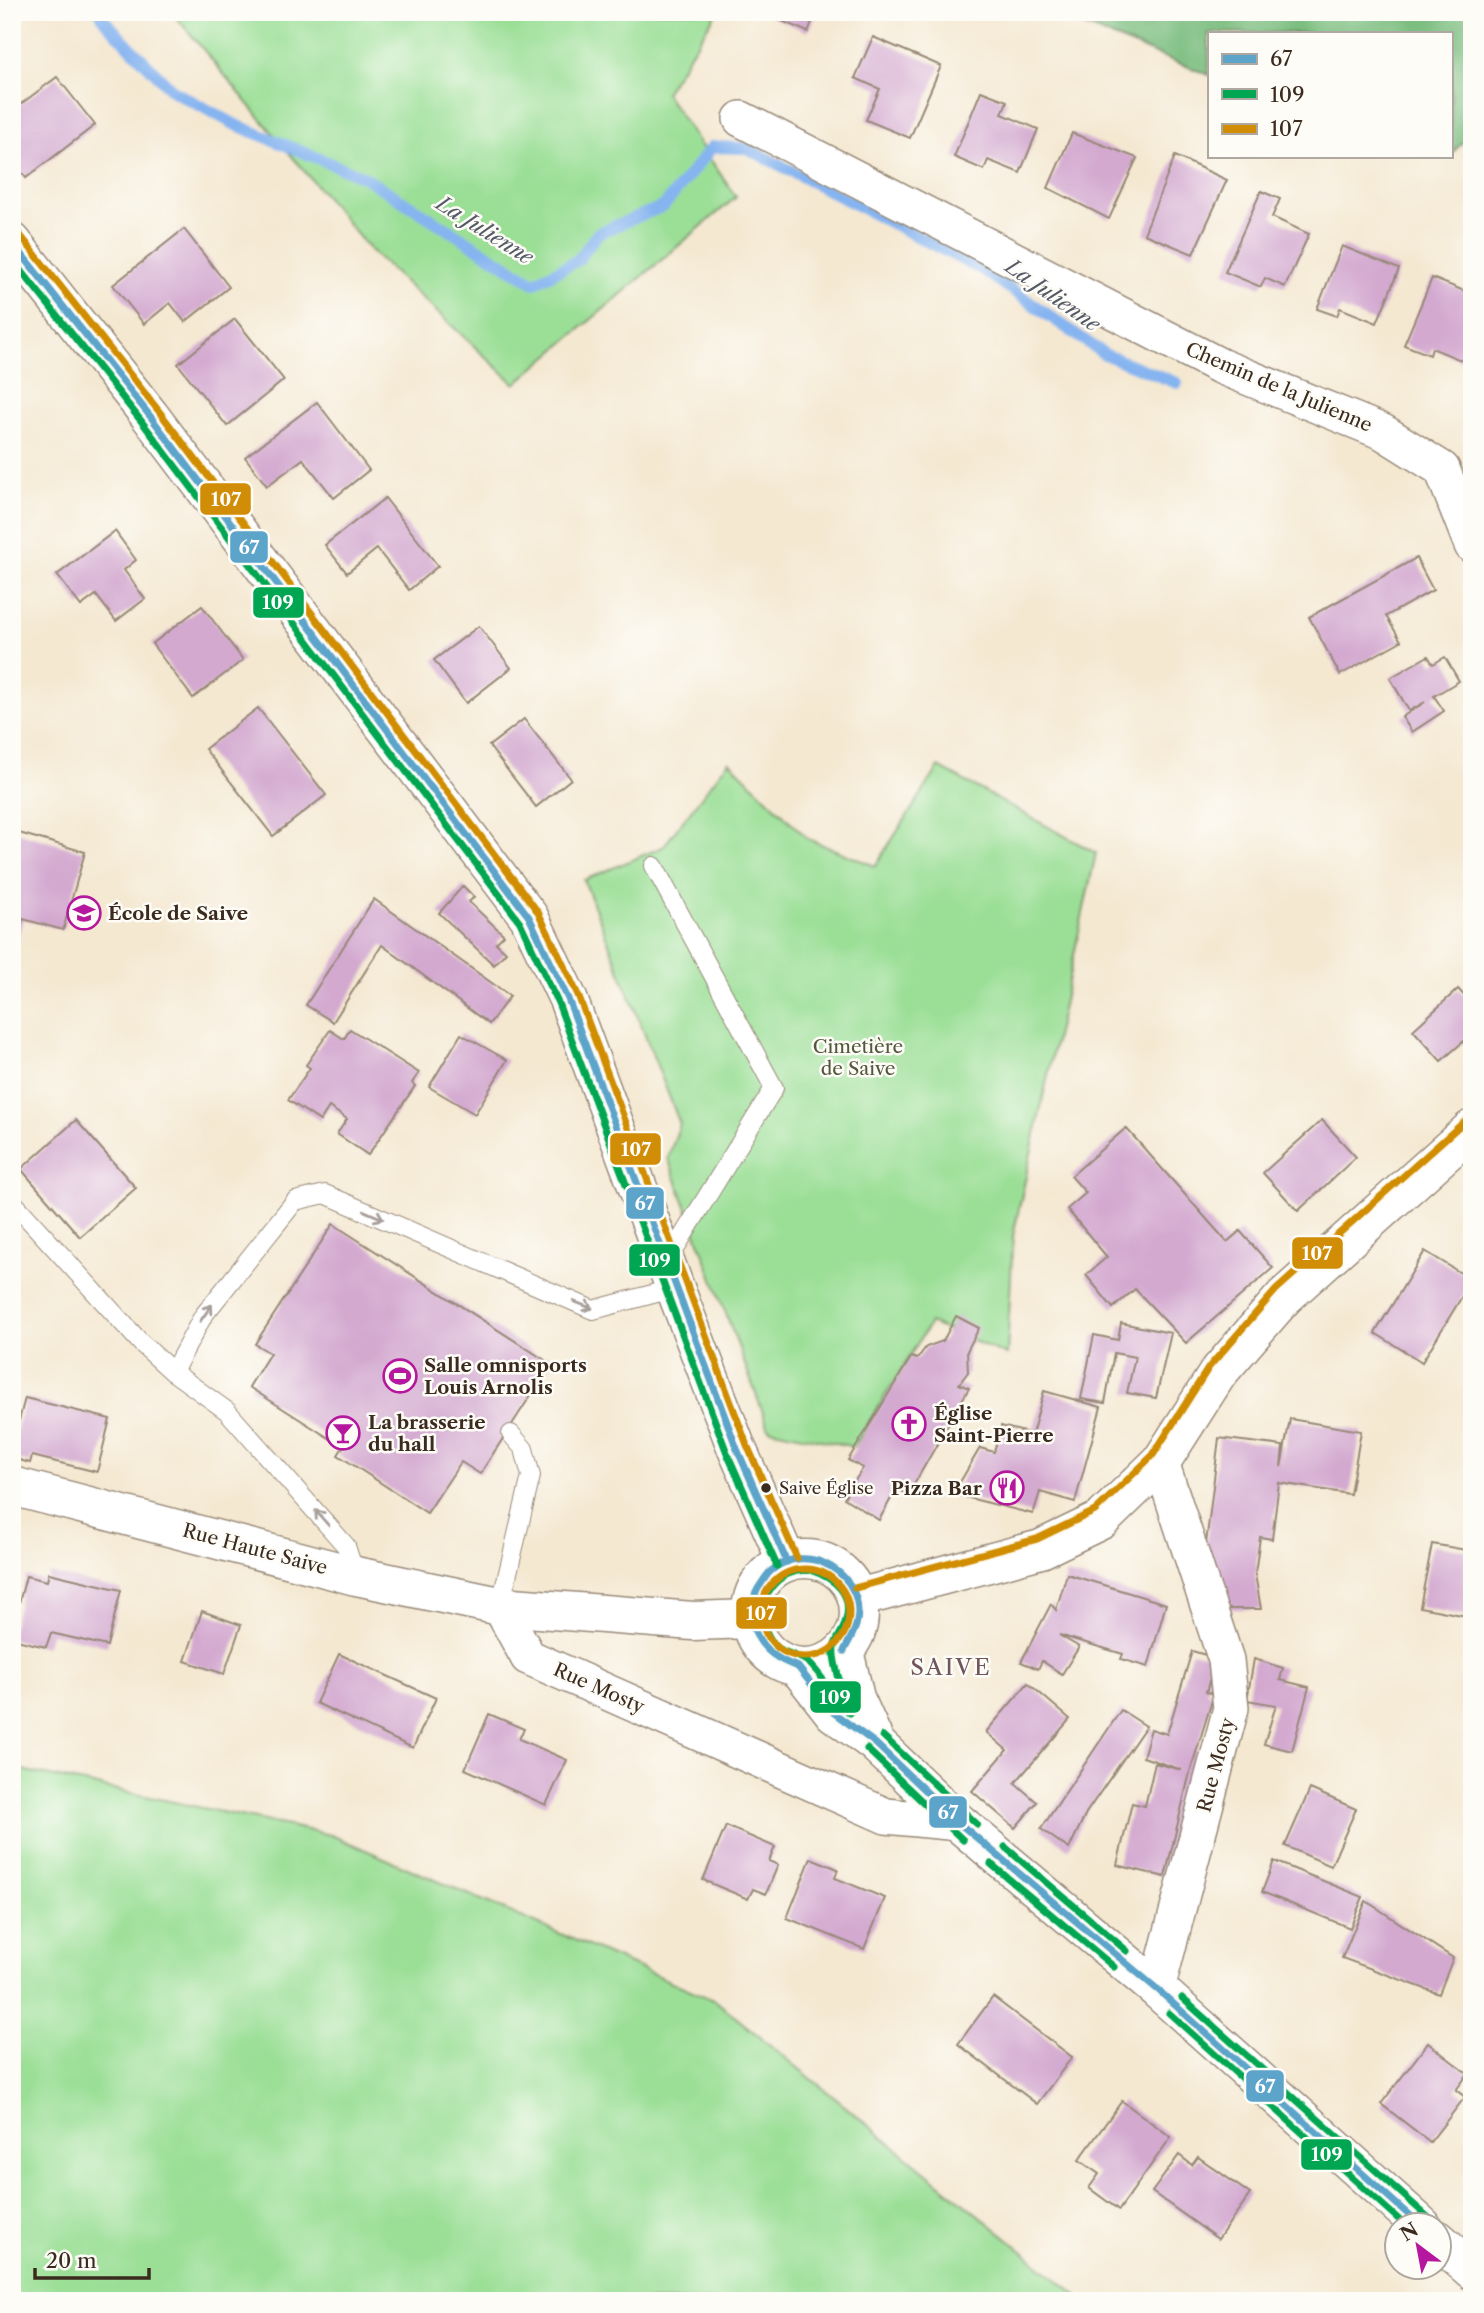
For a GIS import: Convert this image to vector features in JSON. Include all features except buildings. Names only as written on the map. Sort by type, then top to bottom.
[{"type":"street","name":"Chemin de la Julienne","points":[[741,119],[1220,366],[1384,432],[1442,469],[1472,545]]},
{"type":"street","points":[[12,242],[150,415],[529,917],[568,999],[737,1449],[787,1562]]},
{"type":"street","points":[[858,1598],[1041,1549],[1101,1520],[1161,1462],[1219,1373],[1284,1297],[1472,1129]]},
{"type":"street","name":"Rue Mosty","points":[[1157,1989],[1231,1708],[1226,1660],[1161,1462]]},
{"type":"street","name":"Rue Haute Saive","points":[[12,1486],[356,1576],[500,1606]]},
{"type":"street","points":[[805,1558],[822,1561],[838,1569],[850,1582],[858,1598],[860,1617],[855,1636],[844,1651],[830,1661],[814,1667],[798,1667],[780,1662],[766,1651],[756,1637],[751,1619],[752,1601],[759,1584],[771,1571],[787,1562],[805,1558]]},
{"type":"street","points":[[500,1606],[693,1621],[751,1619]]},
{"type":"street","name":"Rue Mosty","points":[[500,1606],[528,1657],[886,1816],[959,1823]]},
{"type":"street","points":[[844,1651],[855,1698],[875,1743]]},
{"type":"street","points":[[798,1667],[834,1713],[875,1743],[959,1823],[1157,1989],[1407,2212]]},
{"type":"street","points":[[1452,2252],[1472,2270]]},
{"type":"lane","points":[[173,1372],[203,1316],[295,1201],[325,1194],[593,1310],[670,1275],[774,1088],[654,866]]},
{"type":"lane","points":[[12,1201],[141,1343],[173,1372],[227,1411],[346,1546],[356,1576]]},
{"type":"lane","points":[[500,1606],[531,1476],[524,1449],[511,1434]]},
{"type":"green space","points":[[172,12],[717,12],[665,93],[736,197],[515,384],[370,250]]},
{"type":"green space","points":[[1050,12],[1472,12],[1472,140],[1464,141],[1452,153],[1452,32],[1208,32],[1208,75]]},
{"type":"green space","name":"Cimetière de Saive","points":[[729,761],[808,839],[875,866],[939,767],[1096,853],[1013,1236],[1007,1355],[930,1323],[854,1447],[769,1429],[668,1158],[680,1124],[584,880],[663,847]]},
{"type":"green space","points":[[12,1768],[331,1835],[716,2001],[1084,2301],[12,2301]]},
{"type":"waterway","name":"La Julienne","points":[[100,12],[105,21],[173,91],[236,125],[364,177],[534,283],[578,260],[598,233],[664,206],[712,147],[747,148],[988,273],[1104,354],[1177,383]]},
{"type":"transit line","name":"107","points":[[20,235],[158,410],[538,912],[578,995],[747,1445],[797,1558]]},
{"type":"transit line","name":"67","points":[[12,242],[150,416],[529,917],[568,999],[737,1449],[787,1562]]},
{"type":"transit line","name":"109","points":[[12,259],[142,422],[520,922],[558,1003],[727,1453],[777,1566]]},
{"type":"transit line","name":"107","points":[[855,1588],[1037,1539],[1095,1511],[1153,1455],[1209,1367],[1276,1290],[1465,1121]]},
{"type":"transit line","name":"67","points":[[798,1667],[776,1657],[764,1647],[756,1633],[751,1614],[758,1588],[770,1572],[785,1562],[801,1559],[831,1567],[852,1589],[857,1604],[857,1621],[844,1651]]},
{"type":"transit line","name":"107","points":[[805,1569],[822,1573],[836,1582],[845,1596],[849,1613],[845,1630],[836,1644],[822,1653],[805,1657],[788,1653],[774,1644],[765,1630],[761,1613],[765,1596],[774,1582],[788,1573],[805,1569]]},
{"type":"transit line","name":"109","points":[[810,1570],[834,1583],[845,1596],[847,1613],[834,1654],[850,1713],[809,1663],[776,1646],[764,1626],[764,1604],[774,1584],[794,1572],[810,1570]]},
{"type":"transit line","name":"67","points":[[798,1667],[834,1713],[875,1743],[959,1823],[1157,1989],[1405,2212]]},
{"type":"transit line","name":"109","points":[[883,1736],[977,1824]]},
{"type":"transit line","name":"109","points":[[867,1749],[963,1840]]},
{"type":"transit line","name":"109","points":[[1005,1847],[1127,1951]]},
{"type":"transit line","name":"109","points":[[991,1864],[1114,1967]]},
{"type":"transit line","name":"109","points":[[1182,1998],[1422,2212]]},
{"type":"transit line","name":"109","points":[[1169,2013],[1390,2212]]},
{"type":"place","name":"École de Saive","points":[[84,913]]},
{"type":"place","name":"Salle omnisports Louis Arnolis","points":[[400,1376]]},
{"type":"place","name":"Église Saint-Pierre","points":[[909,1424]]},
{"type":"place","name":"La brasserie du hall","points":[[343,1433]]},
{"type":"place","name":"Saive Église","points":[[766,1488]]},
{"type":"place","name":"Pizza Bar","points":[[1007,1488]]},
{"type":"district","name":"SAIVE","points":[[951,1667]]}]
